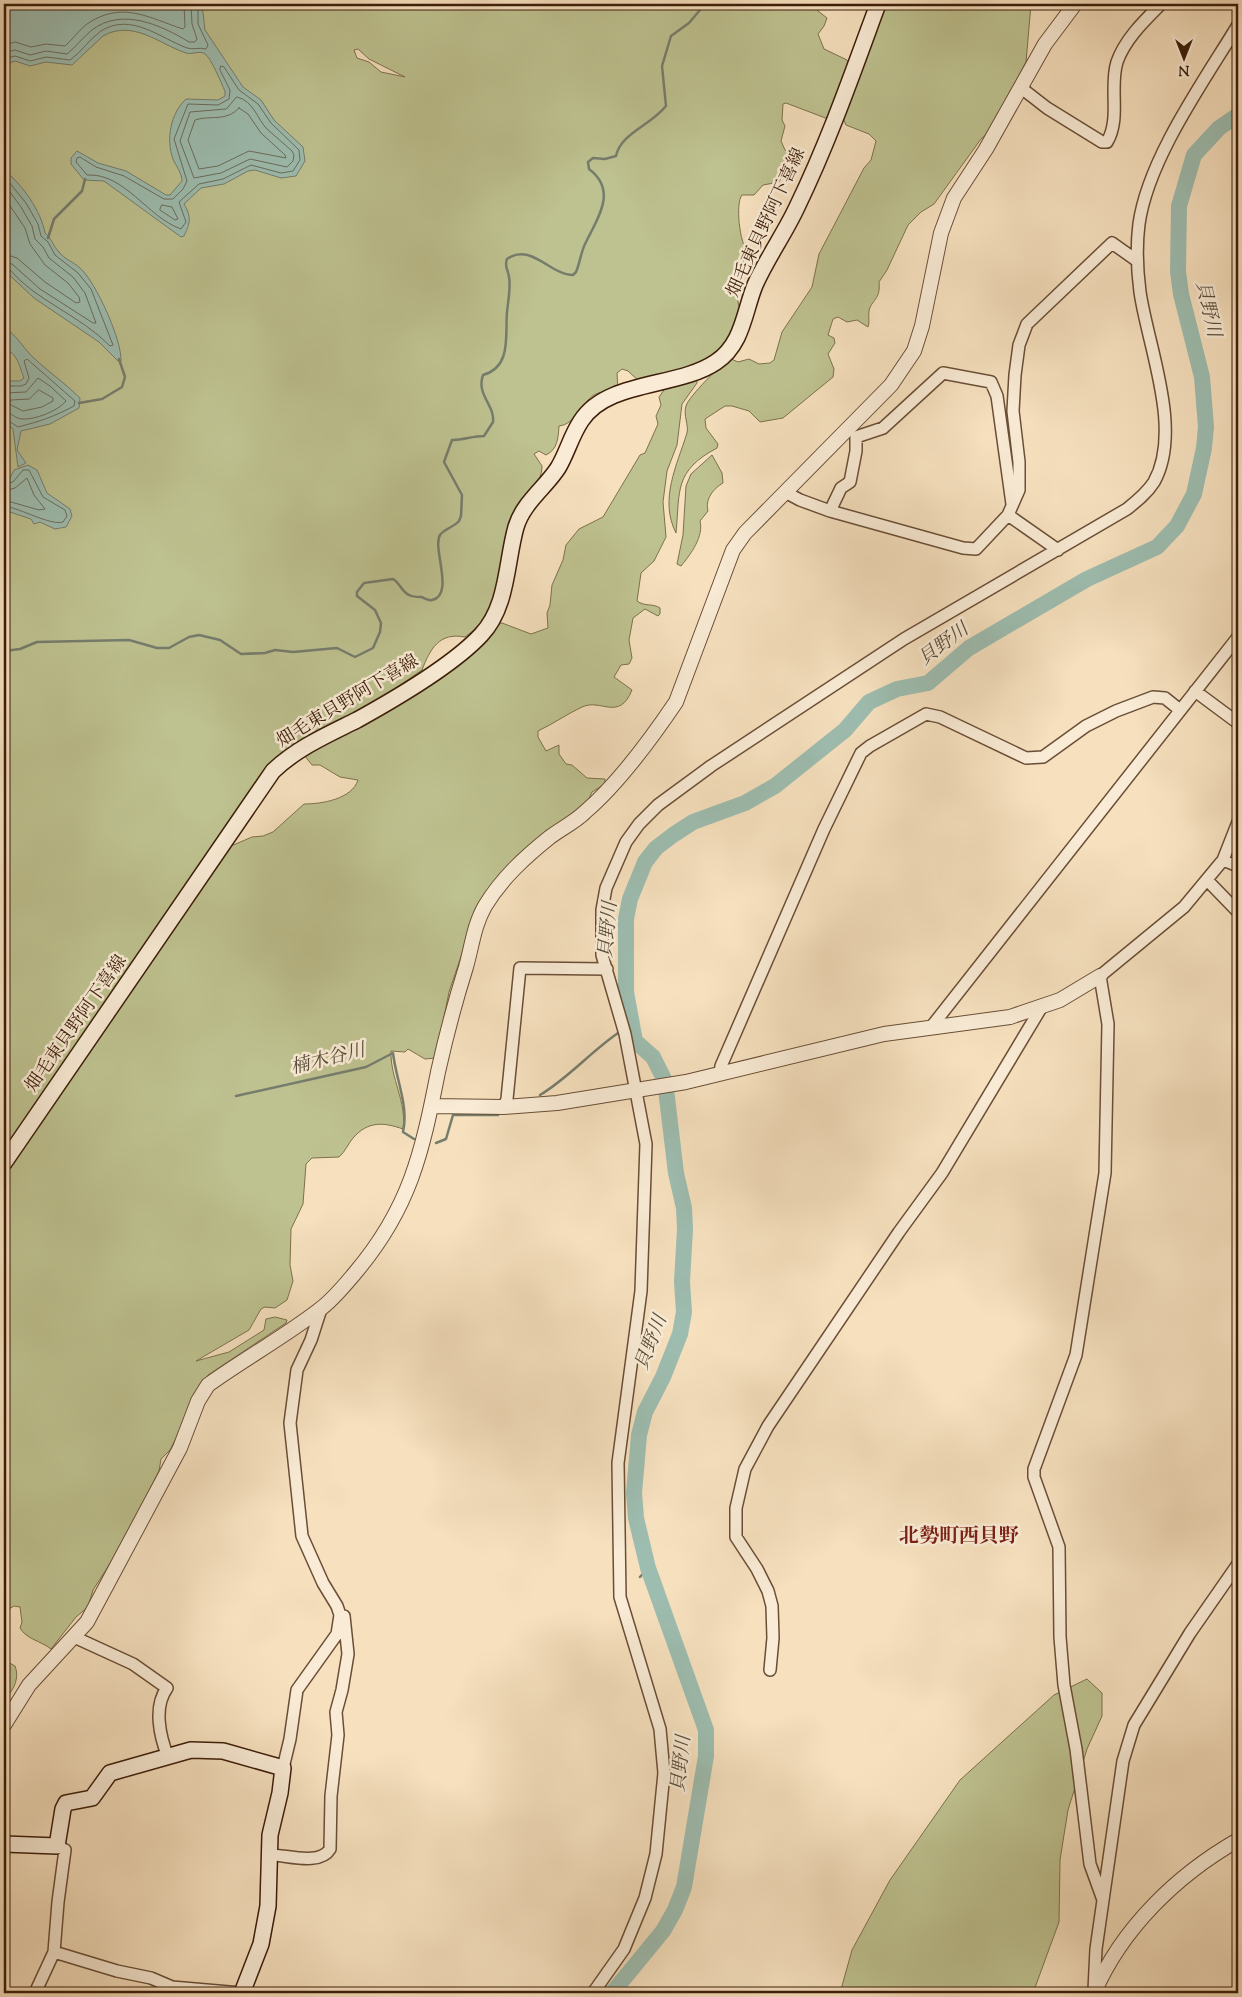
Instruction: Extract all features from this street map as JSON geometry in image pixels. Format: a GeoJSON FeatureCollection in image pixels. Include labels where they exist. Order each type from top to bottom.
{"type":"FeatureCollection","features":[{"type":"Feature","properties":{"kind":"main road","name":"畑毛東貝野阿下喜線"},"geometry":{"type":"LineString","coordinates":[[4,1163],[273,771],[291,755],[384,705],[457,656],[483,633],[498,605],[509,569],[516,527],[525,508],[557,470],[579,423],[590,409],[604,400],[694,372],[716,362],[739,337],[755,285],[797,208],[839,112],[878,4]]}},
{"type":"Feature","properties":{"kind":"main road"},"geometry":{"type":"LineString","coordinates":[[4,1844],[57,1846],[63,1810],[66,1803],[92,1798],[105,1779],[116,1771],[191,1750],[232,1753],[283,1768],[280,1793],[270,1835],[270,1895],[261,1944],[242,1993]]}},
{"type":"Feature","properties":{"kind":"street"},"geometry":{"type":"LineString","coordinates":[[4,1725],[29,1684],[87,1622],[180,1448],[198,1401],[208,1385],[321,1309],[373,1252],[387,1230],[414,1175],[423,1147],[447,1028],[473,933],[484,908],[498,886],[521,861],[584,814],[600,798],[664,719],[676,702],[733,550],[745,533],[891,385],[914,351],[922,326],[946,214],[1045,44],[1075,4]]}},
{"type":"Feature","properties":{"kind":"street"},"geometry":{"type":"LineString","coordinates":[[1020,87],[1047,108],[1102,142],[1107,142],[1112,130],[1118,62],[1140,26],[1161,4]]}},
{"type":"Feature","properties":{"kind":"street"},"geometry":{"type":"LineString","coordinates":[[593,1993],[624,1949],[634,1931],[645,1898],[656,1854],[664,1773],[660,1729],[622,1604],[619,1575],[618,1454],[636,1338],[642,1276],[646,1144],[624,1029],[602,955],[602,910],[606,888],[626,842],[639,824],[658,805],[711,766],[827,687],[904,639],[1127,509],[1144,495],[1154,482],[1164,449],[1164,422],[1136,260],[1139,223],[1160,159],[1238,25]]}},
{"type":"Feature","properties":{"kind":"street"},"geometry":{"type":"LineString","coordinates":[[785,492],[800,500],[830,511],[964,548],[976,549],[1010,512],[1019,490],[1020,462],[1013,411],[1014,375],[1020,345],[1027,324],[1112,243],[1136,260]]}},
{"type":"Feature","properties":{"kind":"street"},"geometry":{"type":"LineString","coordinates":[[830,511],[841,488],[850,482],[856,451],[856,437],[883,428],[943,373],[991,382],[997,396],[1010,512],[1058,550]]}},
{"type":"Feature","properties":{"kind":"street"},"geometry":{"type":"LineString","coordinates":[[932,1026],[1238,637]]}},
{"type":"Feature","properties":{"kind":"street"},"geometry":{"type":"LineString","coordinates":[[1195,691],[1238,723]]}},
{"type":"Feature","properties":{"kind":"street"},"geometry":{"type":"LineString","coordinates":[[720,1074],[721,1066],[824,829],[860,753],[926,714],[940,717],[1026,758],[1042,758],[1086,726],[1116,711],[1153,697],[1165,698],[1180,710]]}},
{"type":"Feature","properties":{"kind":"street"},"geometry":{"type":"LineString","coordinates":[[432,1106],[504,1107],[557,1103],[637,1091],[686,1082],[884,1034],[932,1026],[1010,1018],[1041,1008],[1100,976],[1184,907],[1223,860],[1238,822]]}},
{"type":"Feature","properties":{"kind":"street"},"geometry":{"type":"LineString","coordinates":[[1223,860],[1238,866]]}},
{"type":"Feature","properties":{"kind":"street"},"geometry":{"type":"LineString","coordinates":[[1207,880],[1238,912]]}},
{"type":"Feature","properties":{"kind":"street"},"geometry":{"type":"LineString","coordinates":[[504,1107],[520,968],[607,969]]}},
{"type":"Feature","properties":{"kind":"street"},"geometry":{"type":"LineString","coordinates":[[1100,976],[1108,1024],[1105,1173],[1076,1355],[1034,1469],[1034,1477],[1059,1547],[1060,1637],[1064,1685],[1076,1749],[1090,1864],[1104,1900]]}},
{"type":"Feature","properties":{"kind":"street"},"geometry":{"type":"LineString","coordinates":[[770,1670],[773,1638],[772,1606],[768,1591],[736,1537],[736,1508],[744,1469],[768,1426],[899,1232],[942,1173],[1041,1008]]}},
{"type":"Feature","properties":{"kind":"street"},"geometry":{"type":"LineString","coordinates":[[271,1855],[313,1858],[327,1854],[330,1849],[331,1796],[338,1735],[336,1712],[348,1654],[344,1617],[320,1578],[302,1536],[290,1423],[297,1370],[311,1340],[321,1309]]}},
{"type":"Feature","properties":{"kind":"street"},"geometry":{"type":"LineString","coordinates":[[1094,1993],[1096,1949],[1123,1761],[1134,1725],[1190,1634],[1238,1564]]}},
{"type":"Feature","properties":{"kind":"street"},"geometry":{"type":"LineString","coordinates":[[283,1768],[290,1739],[297,1690],[337,1634],[340,1615],[337,1606]]}},
{"type":"Feature","properties":{"kind":"street"},"geometry":{"type":"LineString","coordinates":[[74,1637],[133,1664],[167,1688],[160,1700],[160,1713],[164,1746],[168,1757]]}},
{"type":"Feature","properties":{"kind":"street"},"geometry":{"type":"LineString","coordinates":[[1094,1993],[1106,1966],[1149,1909],[1168,1891],[1238,1840]]}},
{"type":"Feature","properties":{"kind":"street"},"geometry":{"type":"LineString","coordinates":[[35,1993],[54,1952],[65,1850],[57,1846]]}},
{"type":"Feature","properties":{"kind":"street"},"geometry":{"type":"LineString","coordinates":[[54,1952],[117,1971],[151,1978],[169,1990],[242,1993]]}},
{"type":"Feature","properties":{"kind":"green space"},"geometry":{"type":"Polygon","coordinates":[[[4,4],[816,4],[818,11],[827,18],[818,34],[824,49],[847,60],[850,65],[828,119],[786,103],[783,104],[782,120],[785,126],[781,141],[785,150],[792,156],[791,160],[787,164],[779,182],[763,185],[754,195],[742,195],[739,206],[739,223],[744,247],[747,251],[739,272],[736,292],[740,311],[734,335],[716,357],[641,383],[628,371],[622,369],[617,373],[618,390],[594,395],[570,422],[559,426],[557,443],[553,450],[546,455],[539,451],[534,454],[542,466],[541,474],[535,487],[512,518],[507,534],[495,598],[479,625],[465,637],[448,637],[442,640],[428,655],[422,670],[259,782],[4,1149],[4,4]],[[358,49],[354,50],[357,58],[369,62],[381,72],[405,77],[369,59],[358,49]]]}},
{"type":"Feature","properties":{"kind":"green space"},"geometry":{"type":"Polygon","coordinates":[[[882,4],[1031,4],[1026,62],[990,131],[981,139],[934,204],[921,212],[908,225],[887,270],[879,282],[879,293],[869,311],[868,327],[857,320],[847,322],[838,317],[833,319],[828,335],[834,338],[835,343],[828,354],[834,369],[833,377],[783,418],[760,422],[749,411],[725,406],[705,419],[706,428],[718,444],[717,448],[703,456],[686,474],[679,493],[676,533],[671,521],[669,495],[687,433],[685,409],[688,401],[729,358],[738,362],[749,359],[759,364],[770,363],[774,360],[782,332],[812,287],[819,254],[864,168],[871,160],[876,141],[869,134],[846,125],[842,116],[882,4]]]}},
{"type":"Feature","properties":{"kind":"green space"},"geometry":{"type":"Polygon","coordinates":[[[697,379],[697,383],[682,404],[677,445],[667,471],[663,502],[666,537],[654,561],[641,573],[637,601],[660,608],[660,614],[658,616],[645,609],[633,618],[629,640],[632,658],[629,664],[621,665],[614,677],[632,690],[627,700],[621,705],[615,707],[589,705],[582,707],[538,731],[538,737],[546,751],[559,745],[559,754],[566,764],[572,765],[587,778],[605,779],[605,784],[592,792],[587,803],[550,831],[468,936],[449,992],[436,1058],[425,1059],[408,1049],[405,1052],[391,1051],[393,1071],[403,1109],[403,1129],[382,1124],[364,1128],[353,1138],[339,1157],[312,1158],[306,1164],[303,1204],[291,1229],[290,1265],[293,1281],[287,1300],[275,1308],[265,1307],[261,1309],[249,1330],[196,1361],[229,1352],[264,1330],[266,1319],[275,1317],[287,1320],[286,1323],[208,1375],[170,1450],[161,1459],[159,1471],[120,1548],[93,1590],[88,1607],[76,1617],[51,1649],[30,1637],[20,1628],[22,1622],[20,1607],[14,1606],[4,1612],[4,1170],[224,849],[252,837],[263,836],[273,832],[304,804],[336,799],[350,792],[355,786],[358,780],[340,777],[320,765],[312,765],[304,755],[343,732],[495,623],[502,623],[531,634],[548,628],[547,613],[550,605],[552,585],[563,560],[566,545],[579,529],[603,517],[640,455],[645,453],[658,424],[656,416],[661,405],[659,397],[666,387],[697,379]]]}},
{"type":"Feature","properties":{"kind":"green space"},"geometry":{"type":"Polygon","coordinates":[[[712,455],[722,473],[723,483],[716,488],[709,498],[708,511],[700,521],[701,527],[698,539],[681,566],[677,564],[683,535],[686,486],[691,474],[712,455]]]}},
{"type":"Feature","properties":{"kind":"green space"},"geometry":{"type":"Polygon","coordinates":[[[4,1660],[15,1666],[17,1676],[13,1689],[4,1700],[4,1660]]]}},
{"type":"Feature","properties":{"kind":"green space"},"geometry":{"type":"Polygon","coordinates":[[[1087,1679],[1102,1693],[1102,1716],[1087,1749],[1068,1810],[1060,1860],[1059,1922],[1033,1993],[840,1993],[852,1950],[890,1880],[960,1780],[1054,1695],[1087,1679]]]}},
{"type":"Feature","properties":{"kind":"water"},"geometry":{"type":"Polygon","coordinates":[[[4,4],[202,4],[205,30],[243,87],[261,100],[274,120],[303,147],[305,161],[296,176],[281,178],[255,170],[248,171],[224,184],[201,188],[184,204],[189,220],[184,236],[181,237],[104,181],[84,180],[71,164],[71,158],[77,151],[98,163],[126,171],[166,195],[170,195],[182,181],[180,172],[173,159],[170,144],[171,128],[176,112],[186,99],[218,100],[225,96],[225,91],[208,57],[201,52],[186,53],[146,35],[125,30],[114,31],[103,36],[72,65],[46,62],[30,66],[15,61],[4,65],[4,4]]]}},
{"type":"Feature","properties":{"kind":"water"},"geometry":{"type":"Polygon","coordinates":[[[4,170],[30,198],[45,233],[57,250],[81,269],[94,286],[113,326],[121,361],[118,361],[99,342],[34,298],[4,270],[4,170]]]}},
{"type":"Feature","properties":{"kind":"water"},"geometry":{"type":"Polygon","coordinates":[[[4,327],[14,335],[41,365],[80,398],[79,408],[50,424],[21,431],[17,450],[26,463],[18,467],[13,429],[4,422],[4,381],[20,381],[24,378],[15,357],[4,349],[4,327]]]}},
{"type":"Feature","properties":{"kind":"water"},"geometry":{"type":"Polygon","coordinates":[[[28,465],[37,470],[47,493],[70,509],[72,516],[66,527],[55,529],[40,522],[34,524],[31,519],[4,510],[4,479],[10,478],[14,470],[28,465]]]}},
{"type":"Feature","properties":{"kind":"waterway"},"geometry":{"type":"LineString","coordinates":[[4,651],[20,649],[37,642],[129,640],[157,648],[169,648],[189,637],[199,635],[220,640],[241,654],[265,653],[275,650],[293,652],[337,648],[355,657],[373,648],[380,632],[381,623],[375,610],[357,596],[357,592],[364,583],[393,579],[410,596],[428,600],[439,596],[443,581],[438,541],[442,533],[459,521],[462,495],[444,462],[452,440],[484,436],[493,422],[493,416],[482,388],[482,382],[483,375],[499,365],[505,349],[510,286],[506,266],[507,259],[524,254],[565,274],[573,275],[576,272],[584,246],[603,204],[604,194],[602,186],[589,169],[588,162],[593,158],[605,159],[616,156],[624,141],[666,106],[662,66],[671,36],[689,23],[705,4]]}},
{"type":"Feature","properties":{"kind":"waterway","name":"貝野川"},"geometry":{"type":"LineString","coordinates":[[612,1993],[663,1931],[675,1910],[684,1887],[706,1756],[706,1730],[648,1568],[636,1518],[634,1493],[639,1435],[645,1412],[663,1377],[680,1334],[684,1312],[682,1282],[685,1229],[684,1208],[676,1173],[665,1081],[653,1057],[635,1041],[626,992],[626,919],[630,899],[645,862],[656,848],[673,835],[693,822],[745,803],[775,786],[845,730],[869,702],[897,689],[928,683],[969,648],[1087,579],[1157,547],[1177,526],[1194,494],[1204,448],[1206,427],[1202,377],[1181,294],[1178,272],[1179,206],[1194,155],[1219,128],[1238,115]]}},
{"type":"Feature","properties":{"kind":"waterway"},"geometry":{"type":"LineString","coordinates":[[48,238],[54,219],[82,191],[85,179]]}},
{"type":"Feature","properties":{"kind":"waterway"},"geometry":{"type":"LineString","coordinates":[[79,403],[102,399],[122,387],[125,377],[119,359]]}},
{"type":"Feature","properties":{"kind":"waterway","name":"楠木谷川"},"geometry":{"type":"LineString","coordinates":[[626,1028],[632,1024]]}},
{"type":"Feature","properties":{"kind":"waterway","name":"楠木谷川"},"geometry":{"type":"LineString","coordinates":[[540,1095],[621,1031]]}},
{"type":"Feature","properties":{"kind":"waterway","name":"楠木谷川"},"geometry":{"type":"LineString","coordinates":[[236,1096],[366,1067],[393,1053],[403,1103],[403,1132],[414,1139]]}},
{"type":"Feature","properties":{"kind":"waterway","name":"楠木谷川"},"geometry":{"type":"LineString","coordinates":[[436,1143],[446,1139],[453,1115],[498,1115]]}},
{"type":"Feature","properties":{"kind":"waterway"},"geometry":{"type":"LineString","coordinates":[[640,1577],[648,1568]]}},
{"type":"Feature","properties":{"kind":"district","name":"北勢町西貝野"},"geometry":{"type":"Point","coordinates":[959,1537]}}]}
